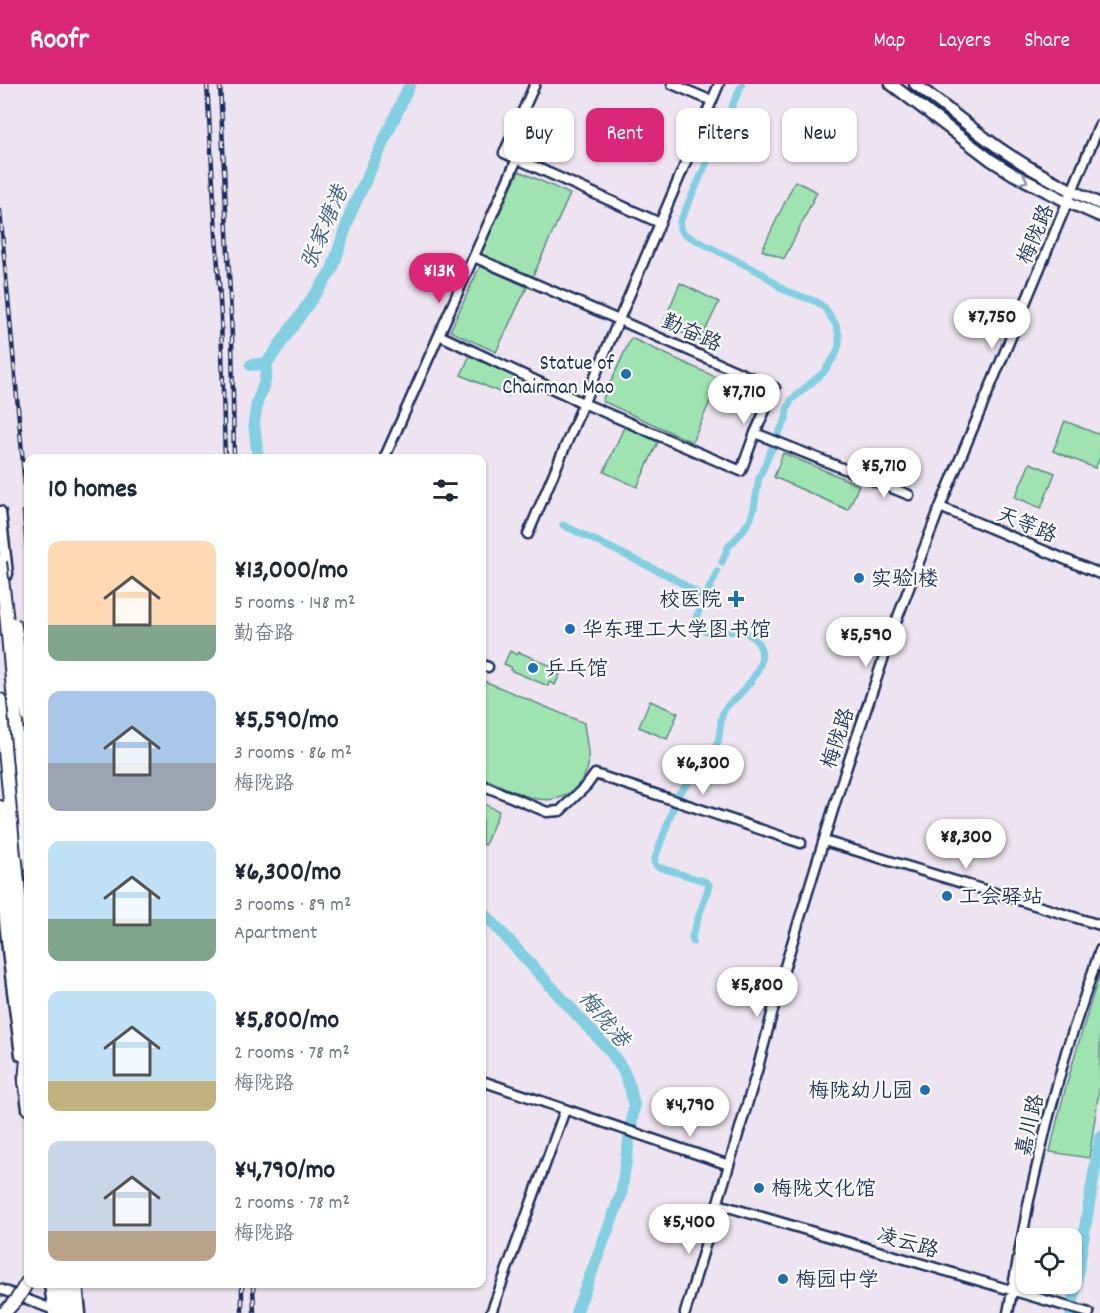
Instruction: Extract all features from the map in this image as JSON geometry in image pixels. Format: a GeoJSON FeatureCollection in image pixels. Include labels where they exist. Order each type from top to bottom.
{"type":"FeatureCollection","features":[{"type":"Feature","properties":{"kind":"highway"},"geometry":{"type":"LineString","coordinates":[[0,562],[24,811]]}},
{"type":"Feature","properties":{"kind":"highway"},"geometry":{"type":"LineString","coordinates":[[6,613],[15,627],[24,689]]}},
{"type":"Feature","properties":{"kind":"highway"},"geometry":{"type":"LineString","coordinates":[[0,700],[24,943]]}},
{"type":"Feature","properties":{"kind":"highway"},"geometry":{"type":"LineString","coordinates":[[0,807],[2,842],[21,956],[19,973],[24,1021]]}},
{"type":"Feature","properties":{"kind":"highway"},"geometry":{"type":"LineString","coordinates":[[4,1313],[24,1288]]}},
{"type":"Feature","properties":{"kind":"highway"},"geometry":{"type":"LineString","coordinates":[[59,1312],[60,1288]]}},
{"type":"Feature","properties":{"kind":"highway"},"geometry":{"type":"LineString","coordinates":[[69,1288],[72,1313]]}},
{"type":"Feature","properties":{"kind":"main road"},"geometry":{"type":"LineString","coordinates":[[915,84],[1024,164],[1100,204]]}},
{"type":"Feature","properties":{"kind":"main road"},"geometry":{"type":"LineString","coordinates":[[898,86],[999,165],[1068,202],[1100,216]]}},
{"type":"Feature","properties":{"kind":"main road"},"geometry":{"type":"LineString","coordinates":[[0,512],[24,760]]}},
{"type":"Feature","properties":{"kind":"main road"},"geometry":{"type":"LineString","coordinates":[[0,583],[12,639]]}},
{"type":"Feature","properties":{"kind":"main road"},"geometry":{"type":"LineString","coordinates":[[0,739],[24,975]]}},
{"type":"Feature","properties":{"kind":"main road"},"geometry":{"type":"LineString","coordinates":[[0,872],[24,1075]]}},
{"type":"Feature","properties":{"kind":"main road"},"geometry":{"type":"LineString","coordinates":[[51,1288],[59,1312]]}},
{"type":"Feature","properties":{"kind":"main road"},"geometry":{"type":"LineString","coordinates":[[77,1288],[80,1313]]}},
{"type":"Feature","properties":{"kind":"street"},"geometry":{"type":"LineString","coordinates":[[524,108],[535,84]]}},
{"type":"Feature","properties":{"kind":"street"},"geometry":{"type":"LineString","coordinates":[[672,84],[712,101]]}},
{"type":"Feature","properties":{"kind":"street"},"geometry":{"type":"LineString","coordinates":[[528,534],[719,84]]}},
{"type":"Feature","properties":{"kind":"street","name":"梅陇路"},"geometry":{"type":"LineString","coordinates":[[685,1313],[757,1071],[782,976],[844,774],[894,627],[940,507],[1100,124]]}},
{"type":"Feature","properties":{"kind":"street"},"geometry":{"type":"LineString","coordinates":[[386,454],[516,162]]}},
{"type":"Feature","properties":{"kind":"street"},"geometry":{"type":"LineString","coordinates":[[524,162],[660,223]]}},
{"type":"Feature","properties":{"kind":"street","name":"勤奋路"},"geometry":{"type":"LineString","coordinates":[[439,335],[583,403],[741,471],[775,388],[474,257]]}},
{"type":"Feature","properties":{"kind":"street"},"geometry":{"type":"LineString","coordinates":[[755,433],[909,495]]}},
{"type":"Feature","properties":{"kind":"street","name":"天等路"},"geometry":{"type":"LineString","coordinates":[[940,507],[1100,574]]}},
{"type":"Feature","properties":{"kind":"street"},"geometry":{"type":"LineString","coordinates":[[486,786],[547,812],[560,811],[595,774],[801,843]]}},
{"type":"Feature","properties":{"kind":"street"},"geometry":{"type":"LineString","coordinates":[[824,841],[1100,925]]}},
{"type":"Feature","properties":{"kind":"street","name":"嘉川路"},"geometry":{"type":"LineString","coordinates":[[1008,1313],[1029,1200],[1056,1087],[1100,950]]}},
{"type":"Feature","properties":{"kind":"street"},"geometry":{"type":"LineString","coordinates":[[486,1082],[729,1165]]}},
{"type":"Feature","properties":{"kind":"street"},"geometry":{"type":"LineString","coordinates":[[490,1313],[565,1110]]}},
{"type":"Feature","properties":{"kind":"street","name":"凌云路"},"geometry":{"type":"LineString","coordinates":[[718,1204],[1085,1312]]}},
{"type":"Feature","properties":{"kind":"street"},"geometry":{"type":"LineString","coordinates":[[0,1289],[59,1312]]}},
{"type":"Feature","properties":{"kind":"green space"},"geometry":{"type":"Polygon","coordinates":[[[519,171],[570,194],[532,278],[480,254],[519,171]]]}},
{"type":"Feature","properties":{"kind":"green space"},"geometry":{"type":"Polygon","coordinates":[[[795,181],[817,192],[784,259],[762,250],[795,181]]]}},
{"type":"Feature","properties":{"kind":"green space"},"geometry":{"type":"Polygon","coordinates":[[[480,266],[527,287],[496,352],[450,331],[480,266]]]}},
{"type":"Feature","properties":{"kind":"green space"},"geometry":{"type":"Polygon","coordinates":[[[680,283],[719,302],[700,341],[663,324],[680,283]]]}},
{"type":"Feature","properties":{"kind":"green space"},"geometry":{"type":"Polygon","coordinates":[[[631,338],[720,379],[692,442],[602,401],[631,338]]]}},
{"type":"Feature","properties":{"kind":"green space"},"geometry":{"type":"Polygon","coordinates":[[[470,355],[517,376],[508,396],[461,375],[470,355]]]}},
{"type":"Feature","properties":{"kind":"green space"},"geometry":{"type":"Polygon","coordinates":[[[1065,421],[1100,435],[1100,457],[1095,468],[1053,451],[1065,421]]]}},
{"type":"Feature","properties":{"kind":"green space"},"geometry":{"type":"Polygon","coordinates":[[[625,425],[658,442],[637,487],[604,472],[625,425]]]}},
{"type":"Feature","properties":{"kind":"green space"},"geometry":{"type":"Polygon","coordinates":[[[783,453],[859,485],[848,510],[774,477],[783,453]]]}},
{"type":"Feature","properties":{"kind":"green space"},"geometry":{"type":"Polygon","coordinates":[[[1030,463],[1055,473],[1041,508],[1015,497],[1030,463]]]}},
{"type":"Feature","properties":{"kind":"green space","name":"乒乓馆"},"geometry":{"type":"Polygon","coordinates":[[[510,651],[517,655],[519,652],[558,669],[556,672],[560,674],[555,685],[549,682],[548,686],[510,670],[511,667],[504,664],[510,651]]]}},
{"type":"Feature","properties":{"kind":"green space"},"geometry":{"type":"Polygon","coordinates":[[[486,682],[584,723],[588,761],[587,769],[579,784],[567,795],[555,799],[543,800],[518,793],[486,779],[486,682]]]}},
{"type":"Feature","properties":{"kind":"green space"},"geometry":{"type":"Polygon","coordinates":[[[650,701],[678,713],[667,739],[639,727],[650,701]]]}},
{"type":"Feature","properties":{"kind":"green space"},"geometry":{"type":"Polygon","coordinates":[[[486,805],[499,811],[486,843],[486,805]]]}},
{"type":"Feature","properties":{"kind":"green space"},"geometry":{"type":"Polygon","coordinates":[[[1100,972],[1100,1084],[1089,1158],[1050,1152],[1067,1084],[1100,972]]]}},
{"type":"Feature","properties":{"kind":"waterway","name":"张家塘港"},"geometry":{"type":"LineString","coordinates":[[251,365],[267,363],[332,270],[351,212],[410,84]]}},
{"type":"Feature","properties":{"kind":"waterway"},"geometry":{"type":"LineString","coordinates":[[742,84],[680,222],[680,229],[684,234],[763,274],[784,290],[817,302],[825,308],[836,325],[839,335],[836,354],[824,372],[791,400],[786,419],[777,436]]}},
{"type":"Feature","properties":{"kind":"waterway","name":"梅陇港"},"geometry":{"type":"LineString","coordinates":[[257,454],[254,423],[257,403],[265,381],[267,363]]}},
{"type":"Feature","properties":{"kind":"waterway"},"geometry":{"type":"LineString","coordinates":[[722,562],[728,547],[751,518],[759,478],[773,446]]}},
{"type":"Feature","properties":{"kind":"waterway"},"geometry":{"type":"LineString","coordinates":[[563,525],[673,578],[705,598]]}},
{"type":"Feature","properties":{"kind":"waterway"},"geometry":{"type":"LineString","coordinates":[[677,796],[713,751],[718,740],[723,713],[753,678],[762,657],[758,643],[748,634],[738,631],[713,633],[695,625],[694,622],[717,572]]}},
{"type":"Feature","properties":{"kind":"waterway"},"geometry":{"type":"LineString","coordinates":[[674,806],[654,861],[658,867],[709,884],[692,936],[693,942]]}},
{"type":"Feature","properties":{"kind":"waterway","name":"梅陇港"},"geometry":{"type":"LineString","coordinates":[[486,915],[610,1051],[623,1070],[630,1087],[634,1106],[621,1195],[576,1313]]}},
{"type":"Feature","properties":{"kind":"waterway"},"geometry":{"type":"LineString","coordinates":[[1071,1313],[1100,1137]]}},
{"type":"Feature","properties":{"kind":"railway"},"geometry":{"type":"LineString","coordinates":[[207,84],[221,317],[225,454]]}},
{"type":"Feature","properties":{"kind":"railway"},"geometry":{"type":"LineString","coordinates":[[220,84],[232,337],[234,454]]}},
{"type":"Feature","properties":{"kind":"railway"},"geometry":{"type":"LineString","coordinates":[[0,211],[24,474]]}},
{"type":"Feature","properties":{"kind":"railway"},"geometry":{"type":"LineString","coordinates":[[242,1288],[242,1313]]}},
{"type":"Feature","properties":{"kind":"railway"},"geometry":{"type":"LineString","coordinates":[[253,1288],[254,1313]]}},
{"type":"Feature","properties":{"kind":"place","name":"Statue of Chairman Mao"},"geometry":{"type":"Point","coordinates":[626,374]}},
{"type":"Feature","properties":{"kind":"place","name":"实验1楼"},"geometry":{"type":"Point","coordinates":[859,578]}},
{"type":"Feature","properties":{"kind":"place","name":"校医院"},"geometry":{"type":"Point","coordinates":[736,599]}},
{"type":"Feature","properties":{"kind":"place","name":"华东理工大学图书馆"},"geometry":{"type":"Point","coordinates":[570,629]}},
{"type":"Feature","properties":{"kind":"place","name":"乒乓馆"},"geometry":{"type":"Point","coordinates":[533,668]}},
{"type":"Feature","properties":{"kind":"place","name":"工会驿站"},"geometry":{"type":"Point","coordinates":[947,896]}},
{"type":"Feature","properties":{"kind":"place","name":"梅陇幼儿园"},"geometry":{"type":"Point","coordinates":[925,1090]}},
{"type":"Feature","properties":{"kind":"place","name":"梅陇文化馆"},"geometry":{"type":"Point","coordinates":[759,1188]}},
{"type":"Feature","properties":{"kind":"place","name":"梅园中学"},"geometry":{"type":"Point","coordinates":[783,1279]}}]}
